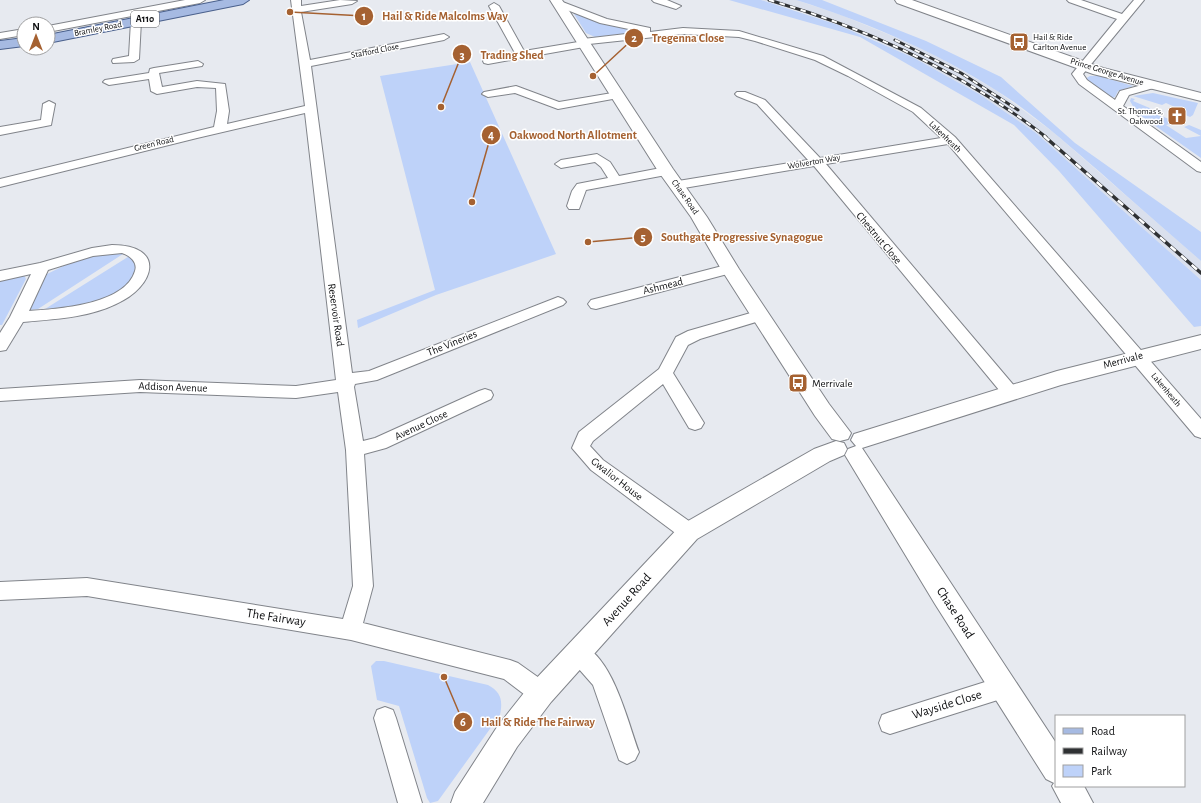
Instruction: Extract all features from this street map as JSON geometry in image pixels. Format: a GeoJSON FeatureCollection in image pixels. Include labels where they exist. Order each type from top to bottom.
{"type":"FeatureCollection","features":[{"type":"Feature","properties":{"kind":"main road","name":"Bramley Road"},"geometry":{"type":"LineString","coordinates":[[56,37],[243,0]]}},
{"type":"Feature","properties":{"kind":"main road"},"geometry":{"type":"LineString","coordinates":[[0,45],[16,43]]}},
{"type":"Feature","properties":{"kind":"street","name":"Bramley Road"},"geometry":{"type":"LineString","coordinates":[[56,27],[200,0]]}},
{"type":"Feature","properties":{"kind":"street"},"geometry":{"type":"LineString","coordinates":[[657,0],[676,6]]}},
{"type":"Feature","properties":{"kind":"street","name":"Prince George Avenue"},"geometry":{"type":"LineString","coordinates":[[901,0],[1083,66],[1153,86],[1201,97]]}},
{"type":"Feature","properties":{"kind":"street"},"geometry":{"type":"LineString","coordinates":[[1072,0],[1124,18]]}},
{"type":"Feature","properties":{"kind":"street"},"geometry":{"type":"LineString","coordinates":[[1138,0],[1078,74],[1080,78],[1117,107],[1201,168]]}},
{"type":"Feature","properties":{"kind":"street"},"geometry":{"type":"LineString","coordinates":[[558,2],[604,21],[648,30],[658,34]]}},
{"type":"Feature","properties":{"kind":"street","name":"Chase Road"},"geometry":{"type":"LineString","coordinates":[[558,2],[666,171],[678,185],[730,269],[822,410],[848,444],[1055,767]]}},
{"type":"Feature","properties":{"kind":"street"},"geometry":{"type":"LineString","coordinates":[[296,5],[347,5]]}},
{"type":"Feature","properties":{"kind":"street","name":"Reservoir Road"},"geometry":{"type":"LineString","coordinates":[[296,5],[300,24],[309,109],[337,330],[355,450],[363,586],[351,630]]}},
{"type":"Feature","properties":{"kind":"street"},"geometry":{"type":"LineString","coordinates":[[494,6],[521,55]]}},
{"type":"Feature","properties":{"kind":"street"},"geometry":{"type":"LineString","coordinates":[[117,61],[134,59],[136,21]]}},
{"type":"Feature","properties":{"kind":"street","name":"Lakenheath"},"geometry":{"type":"LineString","coordinates":[[488,61],[584,43],[696,31],[739,34],[804,53],[852,74],[917,110],[951,140],[1201,431]]}},
{"type":"Feature","properties":{"kind":"street"},"geometry":{"type":"LineString","coordinates":[[0,36],[16,33]]}},
{"type":"Feature","properties":{"kind":"street","name":"Stafford Close"},"geometry":{"type":"LineString","coordinates":[[304,64],[444,37]]}},
{"type":"Feature","properties":{"kind":"street"},"geometry":{"type":"LineString","coordinates":[[198,64],[154,71],[157,90],[198,84],[221,86],[223,111],[220,128]]}},
{"type":"Feature","properties":{"kind":"street"},"geometry":{"type":"LineString","coordinates":[[109,82],[154,75]]}},
{"type":"Feature","properties":{"kind":"street"},"geometry":{"type":"LineString","coordinates":[[1117,107],[1124,93],[1153,86]]}},
{"type":"Feature","properties":{"kind":"street"},"geometry":{"type":"LineString","coordinates":[[488,94],[516,89],[558,106],[618,95]]}},
{"type":"Feature","properties":{"kind":"street","name":"Chestnut Close"},"geometry":{"type":"LineString","coordinates":[[741,94],[761,102],[816,162],[1010,392]]}},
{"type":"Feature","properties":{"kind":"street"},"geometry":{"type":"LineString","coordinates":[[0,131],[47,122],[49,104]]}},
{"type":"Feature","properties":{"kind":"street","name":"Green Road"},"geometry":{"type":"LineString","coordinates":[[0,182],[220,128],[309,109]]}},
{"type":"Feature","properties":{"kind":"street","name":"Wolverton Way"},"geometry":{"type":"LineString","coordinates":[[678,185],[951,140]]}},
{"type":"Feature","properties":{"kind":"street"},"geometry":{"type":"LineString","coordinates":[[561,164],[596,152],[616,181]]}},
{"type":"Feature","properties":{"kind":"street"},"geometry":{"type":"LineString","coordinates":[[574,206],[580,189],[666,171]]}},
{"type":"Feature","properties":{"kind":"street"},"geometry":{"type":"LineString","coordinates":[[0,276],[42,268],[88,252],[107,249],[124,249],[130,251],[140,257],[143,263],[143,271],[133,286],[125,293],[99,306],[77,311],[18,317]]}},
{"type":"Feature","properties":{"kind":"street"},"geometry":{"type":"LineString","coordinates":[[0,346],[18,317],[42,268]]}},
{"type":"Feature","properties":{"kind":"street","name":"Ashmead"},"geometry":{"type":"LineString","coordinates":[[596,304],[730,269]]}},
{"type":"Feature","properties":{"kind":"street","name":"The Vineries"},"geometry":{"type":"LineString","coordinates":[[346,383],[371,376],[558,302]]}},
{"type":"Feature","properties":{"kind":"street"},"geometry":{"type":"LineString","coordinates":[[695,423],[665,373],[682,341],[694,335],[761,315]]}},
{"type":"Feature","properties":{"kind":"street","name":"Merrivale"},"geometry":{"type":"LineString","coordinates":[[848,444],[885,434],[1010,392],[1138,356],[1201,342]]}},
{"type":"Feature","properties":{"kind":"street","name":"Gwalior House"},"geometry":{"type":"LineString","coordinates":[[665,373],[585,437],[581,448],[597,466],[688,532]]}},
{"type":"Feature","properties":{"kind":"street","name":"Addison Avenue"},"geometry":{"type":"LineString","coordinates":[[0,395],[140,386],[296,392],[346,383]]}},
{"type":"Feature","properties":{"kind":"street","name":"Avenue Close"},"geometry":{"type":"LineString","coordinates":[[355,450],[380,443],[485,395]]}},
{"type":"Feature","properties":{"kind":"street","name":"Avenue Road"},"geometry":{"type":"LineString","coordinates":[[466,803],[507,737],[541,693],[688,532],[822,455],[848,444]]}},
{"type":"Feature","properties":{"kind":"street","name":"The Fairway"},"geometry":{"type":"LineString","coordinates":[[0,591],[87,587],[351,630],[510,670],[541,693]]}},
{"type":"Feature","properties":{"kind":"street"},"geometry":{"type":"LineString","coordinates":[[579,653],[602,679],[627,752]]}},
{"type":"Feature","properties":{"kind":"street","name":"Wayside Close"},"geometry":{"type":"LineString","coordinates":[[890,722],[1004,688]]}},
{"type":"Feature","properties":{"kind":"street"},"geometry":{"type":"LineString","coordinates":[[385,718],[410,803]]}},
{"type":"Feature","properties":{"kind":"street"},"geometry":{"type":"LineString","coordinates":[[1068,787],[1078,803]]}},
{"type":"Feature","properties":{"kind":"shaded area"},"geometry":{"type":"Polygon","coordinates":[[[761,0],[796,0],[841,15],[926,50],[994,89],[1053,132],[1201,261],[1201,280],[1036,133],[979,94],[914,58],[863,35],[805,13],[761,0]]]}},
{"type":"Feature","properties":{"kind":"green space"},"geometry":{"type":"Polygon","coordinates":[[[729,0],[761,0],[838,25],[914,58],[979,94],[1036,133],[1201,280],[1201,326],[1194,327],[1059,171],[1014,125],[860,37],[729,0]]]}},
{"type":"Feature","properties":{"kind":"green space"},"geometry":{"type":"Polygon","coordinates":[[[796,0],[822,0],[926,41],[1001,77],[1075,143],[1201,232],[1201,261],[1059,137],[1014,102],[963,70],[909,43],[825,9],[796,0]]]}},
{"type":"Feature","properties":{"kind":"green space"},"geometry":{"type":"Polygon","coordinates":[[[577,13],[603,23],[639,32],[595,37],[586,33],[574,14],[577,13]]]}},
{"type":"Feature","properties":{"kind":"green space"},"geometry":{"type":"Polygon","coordinates":[[[470,62],[556,254],[436,295],[358,328],[357,320],[435,290],[380,76],[470,62]]]}},
{"type":"Feature","properties":{"kind":"green space"},"geometry":{"type":"Polygon","coordinates":[[[1090,76],[1099,76],[1133,86],[1118,91],[1115,97],[1112,98],[1085,79],[1090,76]]]}},
{"type":"Feature","properties":{"kind":"green space"},"geometry":{"type":"Polygon","coordinates":[[[1153,93],[1198,103],[1193,115],[1190,117],[1174,110],[1177,108],[1166,103],[1162,105],[1133,96],[1153,93]]]}},
{"type":"Feature","properties":{"kind":"green space"},"geometry":{"type":"Polygon","coordinates":[[[1131,98],[1135,99],[1133,101],[1152,109],[1149,112],[1178,122],[1166,125],[1186,138],[1201,136],[1201,158],[1137,113],[1130,101],[1131,98]]]}},
{"type":"Feature","properties":{"kind":"green space"},"geometry":{"type":"Polygon","coordinates":[[[1189,125],[1201,130],[1201,136],[1184,127],[1189,125]]]}},
{"type":"Feature","properties":{"kind":"green space"},"geometry":{"type":"Polygon","coordinates":[[[126,252],[38,309],[29,310],[45,275],[82,257],[126,252]]]}},
{"type":"Feature","properties":{"kind":"green space"},"geometry":{"type":"Polygon","coordinates":[[[131,255],[138,264],[129,285],[111,297],[91,304],[45,309],[131,255]]]}},
{"type":"Feature","properties":{"kind":"green space"},"geometry":{"type":"Polygon","coordinates":[[[24,275],[26,279],[2,325],[0,325],[0,277],[24,275]]]}},
{"type":"Feature","properties":{"kind":"green space"},"geometry":{"type":"Polygon","coordinates":[[[376,661],[384,661],[488,685],[496,691],[500,697],[500,715],[438,801],[430,803],[427,798],[399,706],[377,700],[371,666],[376,661]]]}},
{"type":"Feature","properties":{"kind":"railway"},"geometry":{"type":"LineString","coordinates":[[769,0],[843,25],[914,55],[949,73],[982,93],[1015,114],[1046,137]]}},
{"type":"Feature","properties":{"kind":"railway"},"geometry":{"type":"LineString","coordinates":[[895,40],[961,73],[1018,110]]}},
{"type":"Feature","properties":{"kind":"railway"},"geometry":{"type":"LineString","coordinates":[[1044,136],[1201,273]]}},
{"type":"Feature","properties":{"kind":"place","name":"Hail & Ride Malcolms Way"},"geometry":{"type":"Point","coordinates":[290,12]}},
{"type":"Feature","properties":{"kind":"place","name":"Hail & Ride Carlton Avenue"},"geometry":{"type":"Point","coordinates":[1019,42]}},
{"type":"Feature","properties":{"kind":"place","name":"Tregenna Close"},"geometry":{"type":"Point","coordinates":[593,76]}},
{"type":"Feature","properties":{"kind":"place","name":"Trading Shed"},"geometry":{"type":"Point","coordinates":[441,107]}},
{"type":"Feature","properties":{"kind":"place","name":"St. Thomas's, Oakwood"},"geometry":{"type":"Point","coordinates":[1177,116]}},
{"type":"Feature","properties":{"kind":"place","name":"Oakwood North Allotment"},"geometry":{"type":"Point","coordinates":[472,202]}},
{"type":"Feature","properties":{"kind":"place","name":"Southgate Progressive Synagogue"},"geometry":{"type":"Point","coordinates":[588,242]}},
{"type":"Feature","properties":{"kind":"place","name":"Merrivale"},"geometry":{"type":"Point","coordinates":[798,383]}},
{"type":"Feature","properties":{"kind":"place","name":"Hail & Ride The Fairway"},"geometry":{"type":"Point","coordinates":[444,677]}}]}
